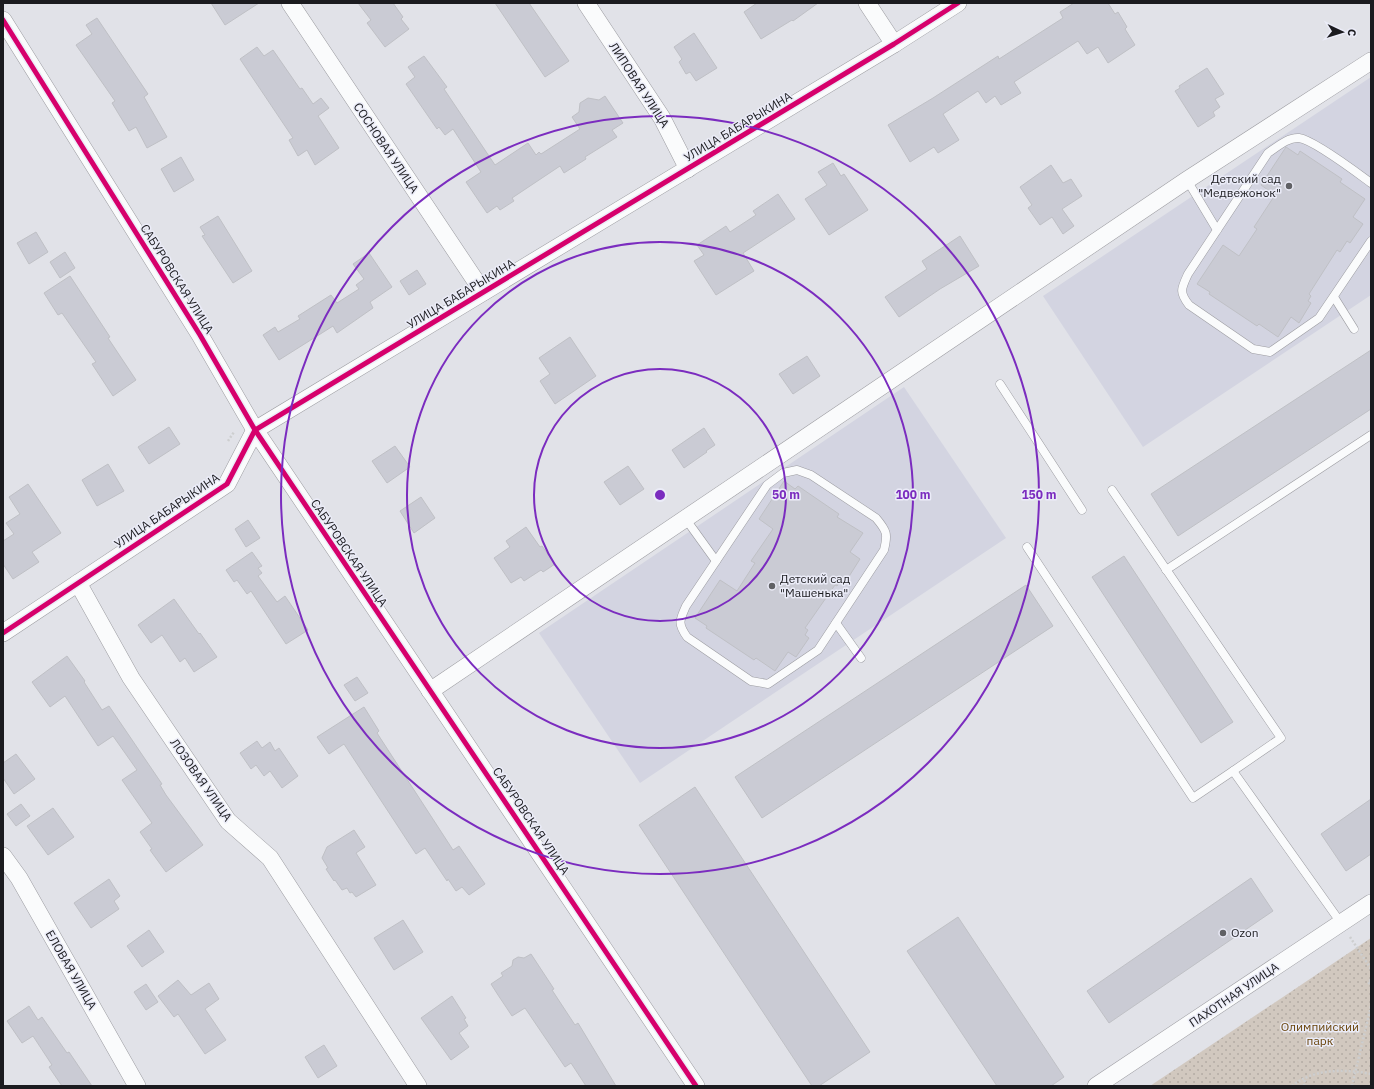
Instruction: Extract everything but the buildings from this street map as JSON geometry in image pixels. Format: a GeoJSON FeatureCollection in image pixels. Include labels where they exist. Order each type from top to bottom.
{"type":"FeatureCollection","features":[{"type":"Feature","properties":{"kind":"street","name":"СОСНОВАЯ УЛИЦА"},"geometry":{"type":"LineString","coordinates":[[290,3],[483,292]]}},
{"type":"Feature","properties":{"kind":"street","name":"ЛИПОВАЯ УЛИЦА"},"geometry":{"type":"LineString","coordinates":[[586,3],[662,118],[688,169]]}},
{"type":"Feature","properties":{"kind":"street"},"geometry":{"type":"LineString","coordinates":[[867,3],[894,44]]}},
{"type":"Feature","properties":{"kind":"street","name":"УЛИЦА БАБАРЫКИНА"},"geometry":{"type":"LineString","coordinates":[[3,633],[227,484],[255,430],[894,44],[958,3]]}},
{"type":"Feature","properties":{"kind":"street","name":"САБУРОВСКАЯ УЛИЦА"},"geometry":{"type":"LineString","coordinates":[[3,20],[200,335],[255,430],[696,1086]]}},
{"type":"Feature","properties":{"kind":"street"},"geometry":{"type":"LineString","coordinates":[[430,691],[1188,180],[1371,61]]}},
{"type":"Feature","properties":{"kind":"street","name":"ЛОЗОВАЯ УЛИЦА"},"geometry":{"type":"LineString","coordinates":[[78,583],[131,678],[228,821],[270,858],[418,1086]]}},
{"type":"Feature","properties":{"kind":"street","name":"ЕЛОВАЯ УЛИЦА"},"geometry":{"type":"LineString","coordinates":[[3,856],[19,878],[138,1086]]}},
{"type":"Feature","properties":{"kind":"street","name":"ПАХОТНАЯ УЛИЦА"},"geometry":{"type":"LineString","coordinates":[[1096,1086],[1371,903]]}},
{"type":"Feature","properties":{"kind":"lane"},"geometry":{"type":"LineString","coordinates":[[1371,183],[1313,143],[1298,138],[1285,142],[1268,153],[1188,274],[1182,286],[1182,296],[1189,305],[1253,349],[1270,352],[1319,318],[1371,241]]}},
{"type":"Feature","properties":{"kind":"lane"},"geometry":{"type":"LineString","coordinates":[[1188,180],[1217,230]]}},
{"type":"Feature","properties":{"kind":"lane"},"geometry":{"type":"LineString","coordinates":[[1334,297],[1354,329]]}},
{"type":"Feature","properties":{"kind":"lane"},"geometry":{"type":"LineString","coordinates":[[1000,384],[1082,510]]}},
{"type":"Feature","properties":{"kind":"lane"},"geometry":{"type":"LineString","coordinates":[[1166,570],[1371,436]]}},
{"type":"Feature","properties":{"kind":"lane"},"geometry":{"type":"LineString","coordinates":[[797,470],[811,475],[876,518],[884,527],[888,538],[884,550],[818,650],[768,684],[751,681],[687,637],[680,628],[681,618],[686,606],[716,561],[767,484],[783,473],[797,470]]}},
{"type":"Feature","properties":{"kind":"lane"},"geometry":{"type":"LineString","coordinates":[[1027,547],[1192,798],[1233,771],[1281,738],[1112,490]]}},
{"type":"Feature","properties":{"kind":"lane"},"geometry":{"type":"LineString","coordinates":[[685,518],[716,561]]}},
{"type":"Feature","properties":{"kind":"lane"},"geometry":{"type":"LineString","coordinates":[[836,623],[861,658]]}},
{"type":"Feature","properties":{"kind":"lane"},"geometry":{"type":"LineString","coordinates":[[1233,771],[1341,923]]}},
{"type":"Feature","properties":{"kind":"path"},"geometry":{"type":"LineString","coordinates":[[1341,923],[1371,969]]}},
{"type":"Feature","properties":{"kind":"path"},"geometry":{"type":"LineString","coordinates":[[1371,980],[1368,982],[1371,986]]}},
{"type":"Feature","properties":{"kind":"path"},"geometry":{"type":"LineString","coordinates":[[1352,1086],[1371,1006]]}},
{"type":"Feature","properties":{"kind":"path"},"geometry":{"type":"LineString","coordinates":[[1292,1086],[1305,1078],[1328,1071],[1356,1071],[1371,1074]]}},
{"type":"Feature","properties":{"kind":"path"},"geometry":{"type":"LineString","coordinates":[[1304,1086],[1305,1078]]}},
{"type":"Feature","properties":{"kind":"shaded area","name":"Детский сад \"Медвежонок\""},"geometry":{"type":"Polygon","coordinates":[[[1371,77],[1371,295],[1143,447],[1043,296],[1371,77]]]}},
{"type":"Feature","properties":{"kind":"shaded area","name":"Детский сад \"Машенька\""},"geometry":{"type":"Polygon","coordinates":[[[904,387],[1006,538],[640,783],[539,633],[904,387]]]}},
{"type":"Feature","properties":{"kind":"green space","name":"Олимпийский парк"},"geometry":{"type":"Polygon","coordinates":[[[1371,938],[1371,1086],[1150,1086],[1371,938]]]}},
{"type":"Feature","properties":{"kind":"cycle path"},"geometry":{"type":"LineString","coordinates":[[3,633],[227,484],[255,430],[894,44],[958,3]]}},
{"type":"Feature","properties":{"kind":"cycle path"},"geometry":{"type":"LineString","coordinates":[[3,20],[200,335],[255,430],[696,1086]]}},
{"type":"Feature","properties":{"kind":"place","name":"Детский сад \"Медвежонок\""},"geometry":{"type":"Point","coordinates":[1289,186]}},
{"type":"Feature","properties":{"kind":"place","name":"Детский сад \"Машенька\""},"geometry":{"type":"Point","coordinates":[772,586]}},
{"type":"Feature","properties":{"kind":"place","name":"Ozon"},"geometry":{"type":"Point","coordinates":[1223,933]}}]}
